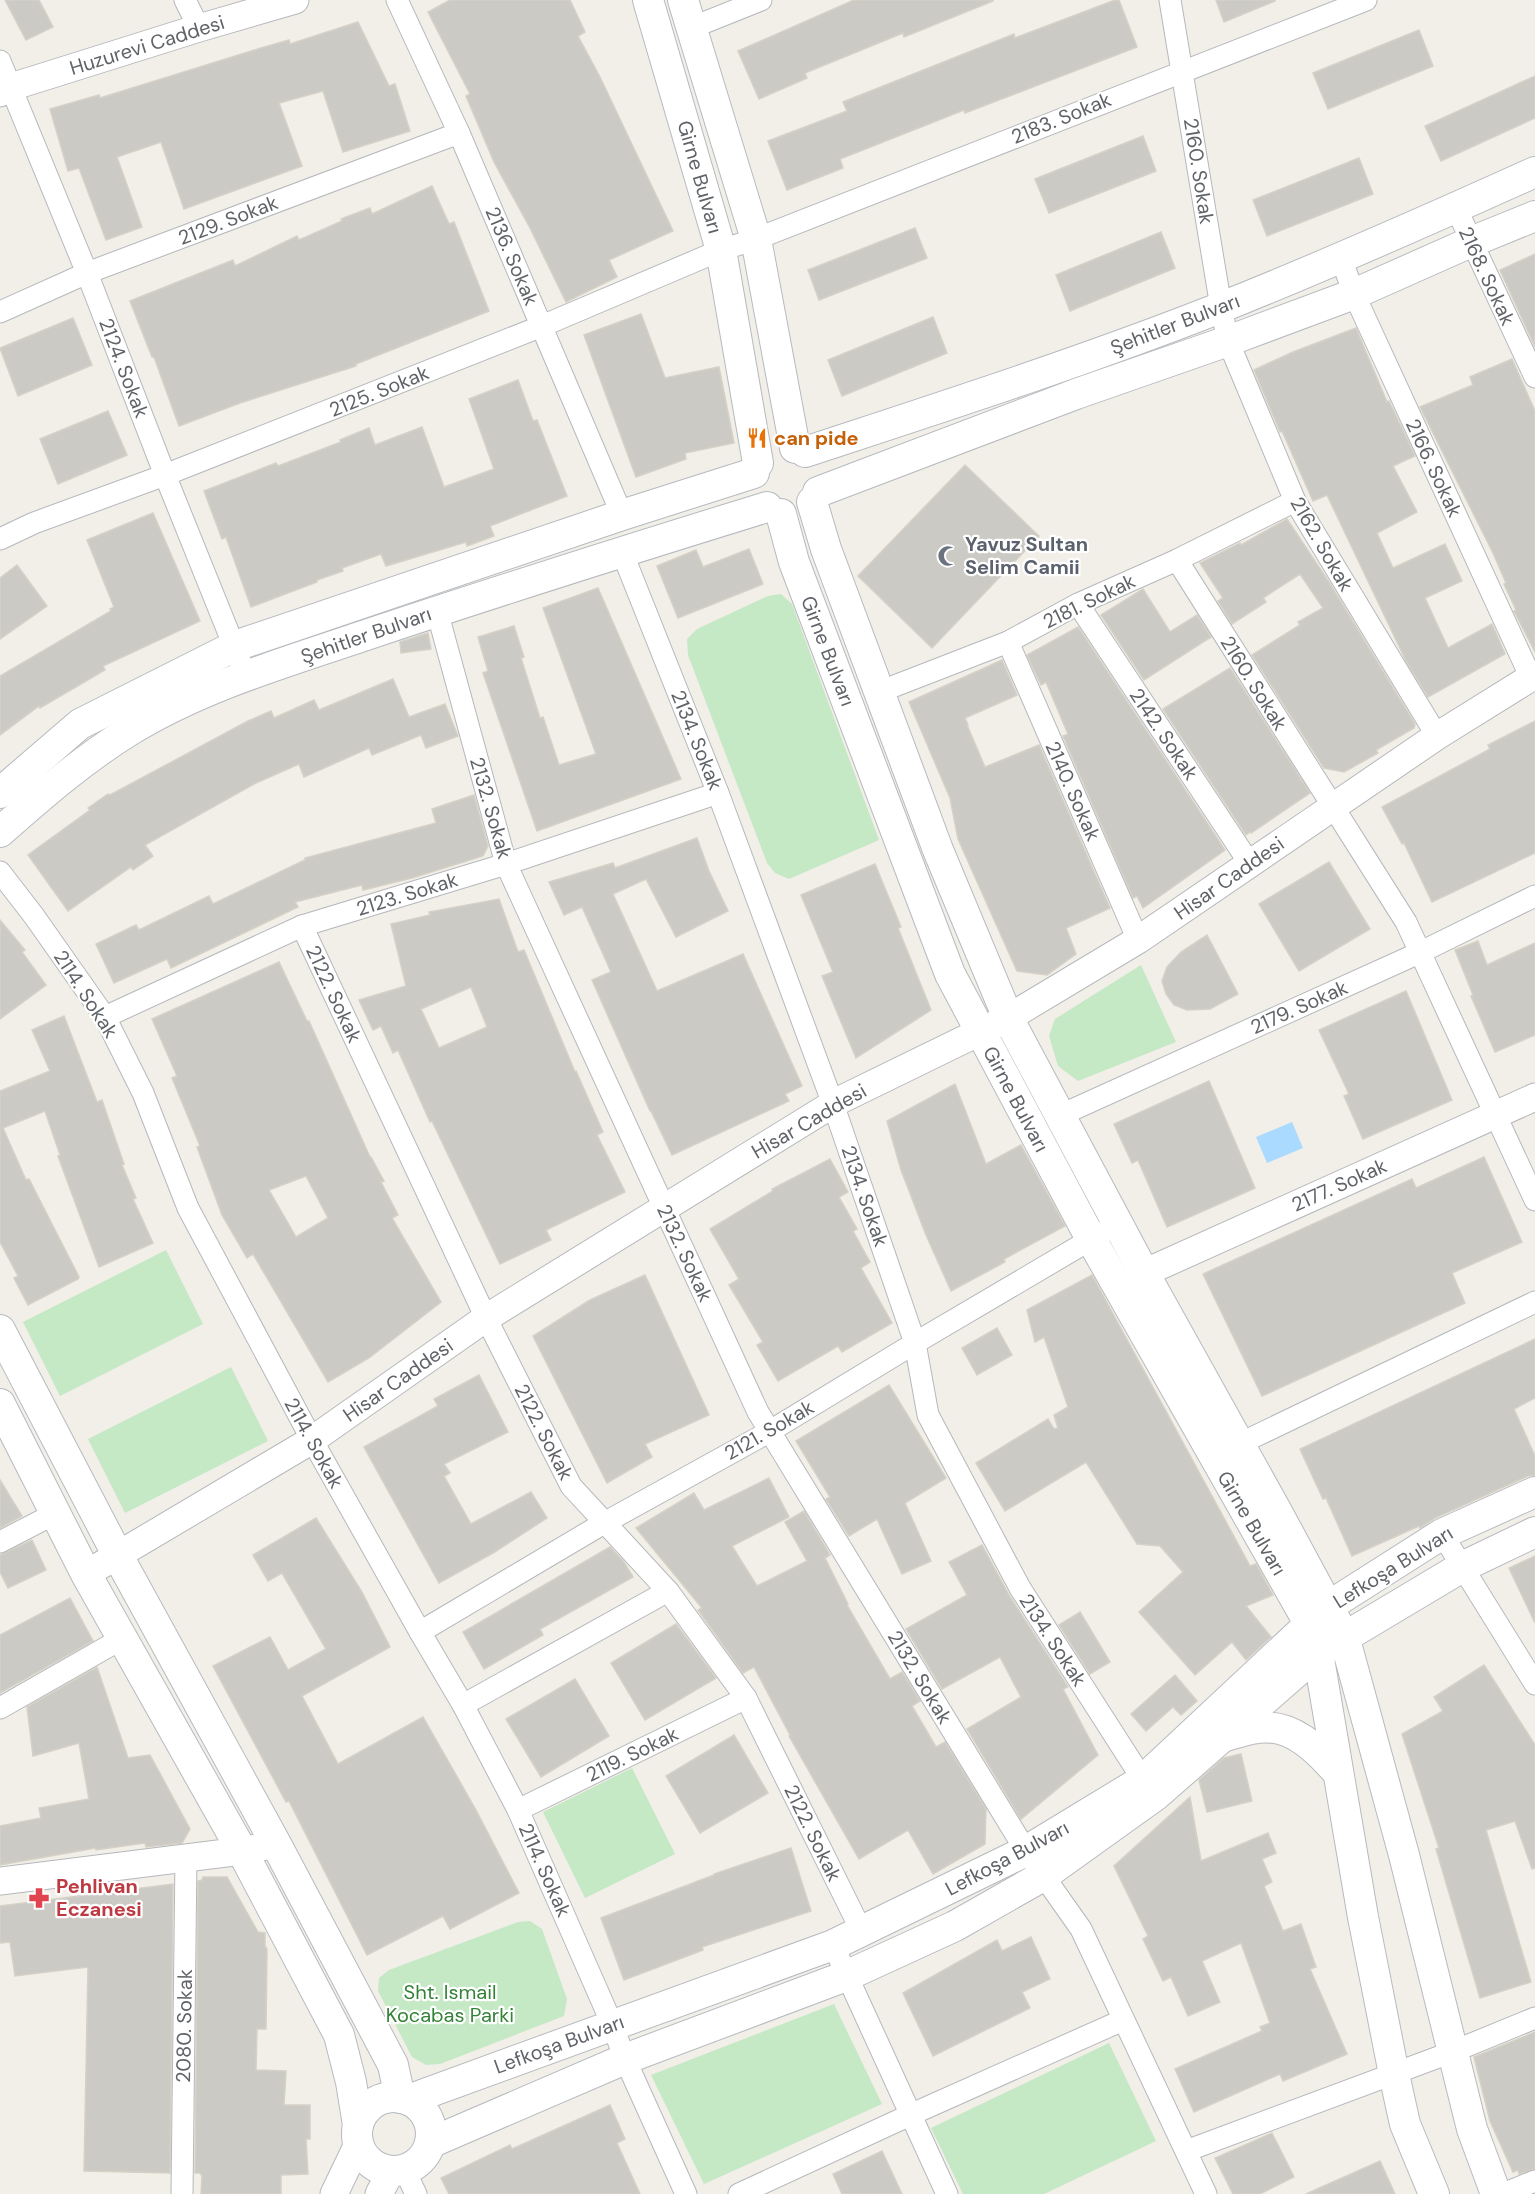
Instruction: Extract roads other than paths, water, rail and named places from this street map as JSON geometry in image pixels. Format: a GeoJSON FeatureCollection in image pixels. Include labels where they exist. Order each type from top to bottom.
{"type":"FeatureCollection","features":[{"type":"Feature","properties":{"kind":"main road","name":"Girne Bulvarı"},"geometry":{"type":"LineString","coordinates":[[648,0],[722,250],[756,468]]}},
{"type":"Feature","properties":{"kind":"main road","name":"Girne Bulvarı"},"geometry":{"type":"LineString","coordinates":[[683,0],[756,239],[800,450]]}},
{"type":"Feature","properties":{"kind":"main road","name":"Şehitler Bulvarı"},"geometry":{"type":"LineString","coordinates":[[0,793],[80,724],[235,646],[756,468],[765,455],[774,449],[784,447],[800,450],[1064,366],[1221,307],[1341,258],[1535,172]]}},
{"type":"Feature","properties":{"kind":"main road","name":"Şehitler Bulvarı"},"geometry":{"type":"LineString","coordinates":[[0,832],[59,780],[129,731],[178,705],[246,676],[437,611],[622,552],[774,511],[792,514],[803,510],[815,497],[1076,394],[1354,294],[1535,216]]}},
{"type":"Feature","properties":{"kind":"main road"},"geometry":{"type":"LineString","coordinates":[[800,450],[814,460],[819,470],[820,482],[815,497]]}},
{"type":"Feature","properties":{"kind":"main road"},"geometry":{"type":"LineString","coordinates":[[756,468],[753,484],[756,494],[774,511]]}},
{"type":"Feature","properties":{"kind":"main road","name":"Girne Bulvarı"},"geometry":{"type":"LineString","coordinates":[[815,497],[826,549],[938,849],[1008,1018],[1144,1274],[1239,1444],[1319,1615],[1318,1653],[1363,1917],[1394,2074],[1405,2124],[1434,2194]]}},
{"type":"Feature","properties":{"kind":"main road","name":"Girne Bulvarı"},"geometry":{"type":"LineString","coordinates":[[774,511],[951,974],[1091,1239],[1319,1615],[1344,1636],[1404,1855],[1472,2129],[1496,2194]]}},
{"type":"Feature","properties":{"kind":"main road"},"geometry":{"type":"LineString","coordinates":[[0,1330],[118,1556],[276,1844],[393,2065],[404,2099]]}},
{"type":"Feature","properties":{"kind":"main road"},"geometry":{"type":"LineString","coordinates":[[0,1404],[86,1574],[242,1851],[339,2035],[351,2082],[358,2134],[369,2161],[397,2182],[424,2155],[430,2143],[431,2131],[428,2118],[421,2108],[404,2099],[385,2098],[376,2102],[362,2116],[358,2134]]}},
{"type":"Feature","properties":{"kind":"main road","name":"Lefkoşa Bulvarı"},"geometry":{"type":"LineString","coordinates":[[404,2099],[832,1945],[1026,1851],[1143,1780],[1319,1615],[1442,1533],[1535,1492]]}},
{"type":"Feature","properties":{"kind":"main road","name":"Lefkoşa Bulvarı"},"geometry":{"type":"LineString","coordinates":[[430,2143],[625,2059],[846,1976],[955,1926],[1043,1876],[1156,1795],[1318,1653],[1461,1567],[1535,1533]]}},
{"type":"Feature","properties":{"kind":"main road"},"geometry":{"type":"LineString","coordinates":[[1223,1737],[1261,1727],[1287,1731],[1306,1740],[1338,1773]]}},
{"type":"Feature","properties":{"kind":"street"},"geometry":{"type":"LineString","coordinates":[[185,0],[199,28]]}},
{"type":"Feature","properties":{"kind":"street","name":"Huzurevi Caddesi"},"geometry":{"type":"LineString","coordinates":[[6,90],[199,28],[295,0]]}},
{"type":"Feature","properties":{"kind":"street","name":"2136. Sokak"},"geometry":{"type":"LineString","coordinates":[[397,0],[459,133],[622,515]]}},
{"type":"Feature","properties":{"kind":"street"},"geometry":{"type":"LineString","coordinates":[[691,28],[761,0]]}},
{"type":"Feature","properties":{"kind":"street","name":"2160. Sokak"},"geometry":{"type":"LineString","coordinates":[[1170,0],[1228,341]]}},
{"type":"Feature","properties":{"kind":"street","name":"2183. Sokak"},"geometry":{"type":"LineString","coordinates":[[756,239],[1366,0]]}},
{"type":"Feature","properties":{"kind":"street","name":"2124. Sokak"},"geometry":{"type":"LineString","coordinates":[[0,61],[6,90],[87,273],[246,676]]}},
{"type":"Feature","properties":{"kind":"street","name":"2129. Sokak"},"geometry":{"type":"LineString","coordinates":[[0,312],[87,273],[459,133]]}},
{"type":"Feature","properties":{"kind":"street","name":"2168. Sokak"},"geometry":{"type":"LineString","coordinates":[[1456,208],[1535,377]]}},
{"type":"Feature","properties":{"kind":"street","name":"2125. Sokak"},"geometry":{"type":"LineString","coordinates":[[0,539],[34,523],[165,475],[542,326],[722,250],[756,239]]}},
{"type":"Feature","properties":{"kind":"street","name":"2166. Sokak"},"geometry":{"type":"LineString","coordinates":[[1341,258],[1354,294],[1533,676]]}},
{"type":"Feature","properties":{"kind":"street","name":"2162. Sokak"},"geometry":{"type":"LineString","coordinates":[[1228,341],[1295,501],[1437,736]]}},
{"type":"Feature","properties":{"kind":"street","name":"2181. Sokak"},"geometry":{"type":"LineString","coordinates":[[879,692],[1008,642],[1078,604],[1177,560],[1295,501]]}},
{"type":"Feature","properties":{"kind":"street","name":"2134. Sokak"},"geometry":{"type":"LineString","coordinates":[[622,552],[718,793],[833,1104],[915,1343],[928,1415],[1020,1588],[1143,1780]]}},
{"type":"Feature","properties":{"kind":"street","name":"2160. Sokak"},"geometry":{"type":"LineString","coordinates":[[1177,560],[1406,922],[1535,1200]]}},
{"type":"Feature","properties":{"kind":"street","name":"2142. Sokak"},"geometry":{"type":"LineString","coordinates":[[1078,604],[1250,864]]}},
{"type":"Feature","properties":{"kind":"street","name":"2132. Sokak"},"geometry":{"type":"LineString","coordinates":[[437,611],[506,864],[758,1412],[1026,1851],[1081,1929],[1206,2194]]}},
{"type":"Feature","properties":{"kind":"street","name":"2140. Sokak"},"geometry":{"type":"LineString","coordinates":[[1008,642],[1138,940]]}},
{"type":"Feature","properties":{"kind":"street","name":"Hisar Caddesi"},"geometry":{"type":"LineString","coordinates":[[86,1574],[312,1440],[486,1318],[833,1104],[1008,1018],[1138,940],[1332,806],[1533,676]]}},
{"type":"Feature","properties":{"kind":"street","name":"2123. Sokak"},"geometry":{"type":"LineString","coordinates":[[105,1017],[302,926],[506,864],[718,793]]}},
{"type":"Feature","properties":{"kind":"street","name":"2114. Sokak"},"geometry":{"type":"LineString","coordinates":[[0,872],[105,1017],[143,1093],[188,1208],[312,1440],[463,1705],[518,1810],[686,2194]]}},
{"type":"Feature","properties":{"kind":"street","name":"2179. Sokak"},"geometry":{"type":"LineString","coordinates":[[1061,1115],[1420,952],[1535,896]]}},
{"type":"Feature","properties":{"kind":"street","name":"2122. Sokak"},"geometry":{"type":"LineString","coordinates":[[302,926],[486,1318],[571,1486],[668,1591],[746,1698],[862,1932]]}},
{"type":"Feature","properties":{"kind":"street","name":"2177. Sokak"},"geometry":{"type":"LineString","coordinates":[[1144,1274],[1535,1097]]}},
{"type":"Feature","properties":{"kind":"street","name":"2121. Sokak"},"geometry":{"type":"LineString","coordinates":[[420,1632],[604,1523],[770,1431],[1117,1224]]}},
{"type":"Feature","properties":{"kind":"street"},"geometry":{"type":"LineString","coordinates":[[1239,1444],[1535,1302]]}},
{"type":"Feature","properties":{"kind":"street"},"geometry":{"type":"LineString","coordinates":[[0,1542],[56,1513]]}},
{"type":"Feature","properties":{"kind":"street"},"geometry":{"type":"LineString","coordinates":[[1442,1533],[1535,1684]]}},
{"type":"Feature","properties":{"kind":"street"},"geometry":{"type":"LineString","coordinates":[[463,1705],[668,1591]]}},
{"type":"Feature","properties":{"kind":"street"},"geometry":{"type":"LineString","coordinates":[[0,1708],[123,1638]]}},
{"type":"Feature","properties":{"kind":"street","name":"2119. Sokak"},"geometry":{"type":"LineString","coordinates":[[518,1810],[746,1698]]}},
{"type":"Feature","properties":{"kind":"street"},"geometry":{"type":"LineString","coordinates":[[0,1881],[242,1851],[276,1844]]}},
{"type":"Feature","properties":{"kind":"street","name":"2080. Sokak"},"geometry":{"type":"LineString","coordinates":[[182,2194],[186,1857]]}},
{"type":"Feature","properties":{"kind":"street"},"geometry":{"type":"LineString","coordinates":[[832,1945],[947,2194]]}},
{"type":"Feature","properties":{"kind":"street"},"geometry":{"type":"LineString","coordinates":[[1186,2151],[1452,2052],[1535,2018]]}},
{"type":"Feature","properties":{"kind":"street"},"geometry":{"type":"LineString","coordinates":[[739,2194],[1123,2020]]}},
{"type":"Feature","properties":{"kind":"street"},"geometry":{"type":"LineString","coordinates":[[334,2194],[358,2134]]}},
{"type":"Feature","properties":{"kind":"street"},"geometry":{"type":"LineString","coordinates":[[1503,2194],[1535,2181]]}},
{"type":"Feature","properties":{"kind":"water"},"geometry":{"type":"Polygon","coordinates":[[[1292,1122],[1303,1148],[1267,1163],[1256,1137],[1292,1122]]]}},
{"type":"Feature","properties":{"kind":"place","name":"can pide"},"geometry":{"type":"Point","coordinates":[757,438]}},
{"type":"Feature","properties":{"kind":"place","name":"Yavuz Sultan Selim Camii"},"geometry":{"type":"Point","coordinates":[948,556]}},
{"type":"Feature","properties":{"kind":"place","name":"Pehlivan Eczanesi"},"geometry":{"type":"Point","coordinates":[39,1898]}},
{"type":"Feature","properties":{"kind":"park label","name":"Sht. Ismail Kocabas Parki"},"geometry":{"type":"Point","coordinates":[450,2004]}}]}
